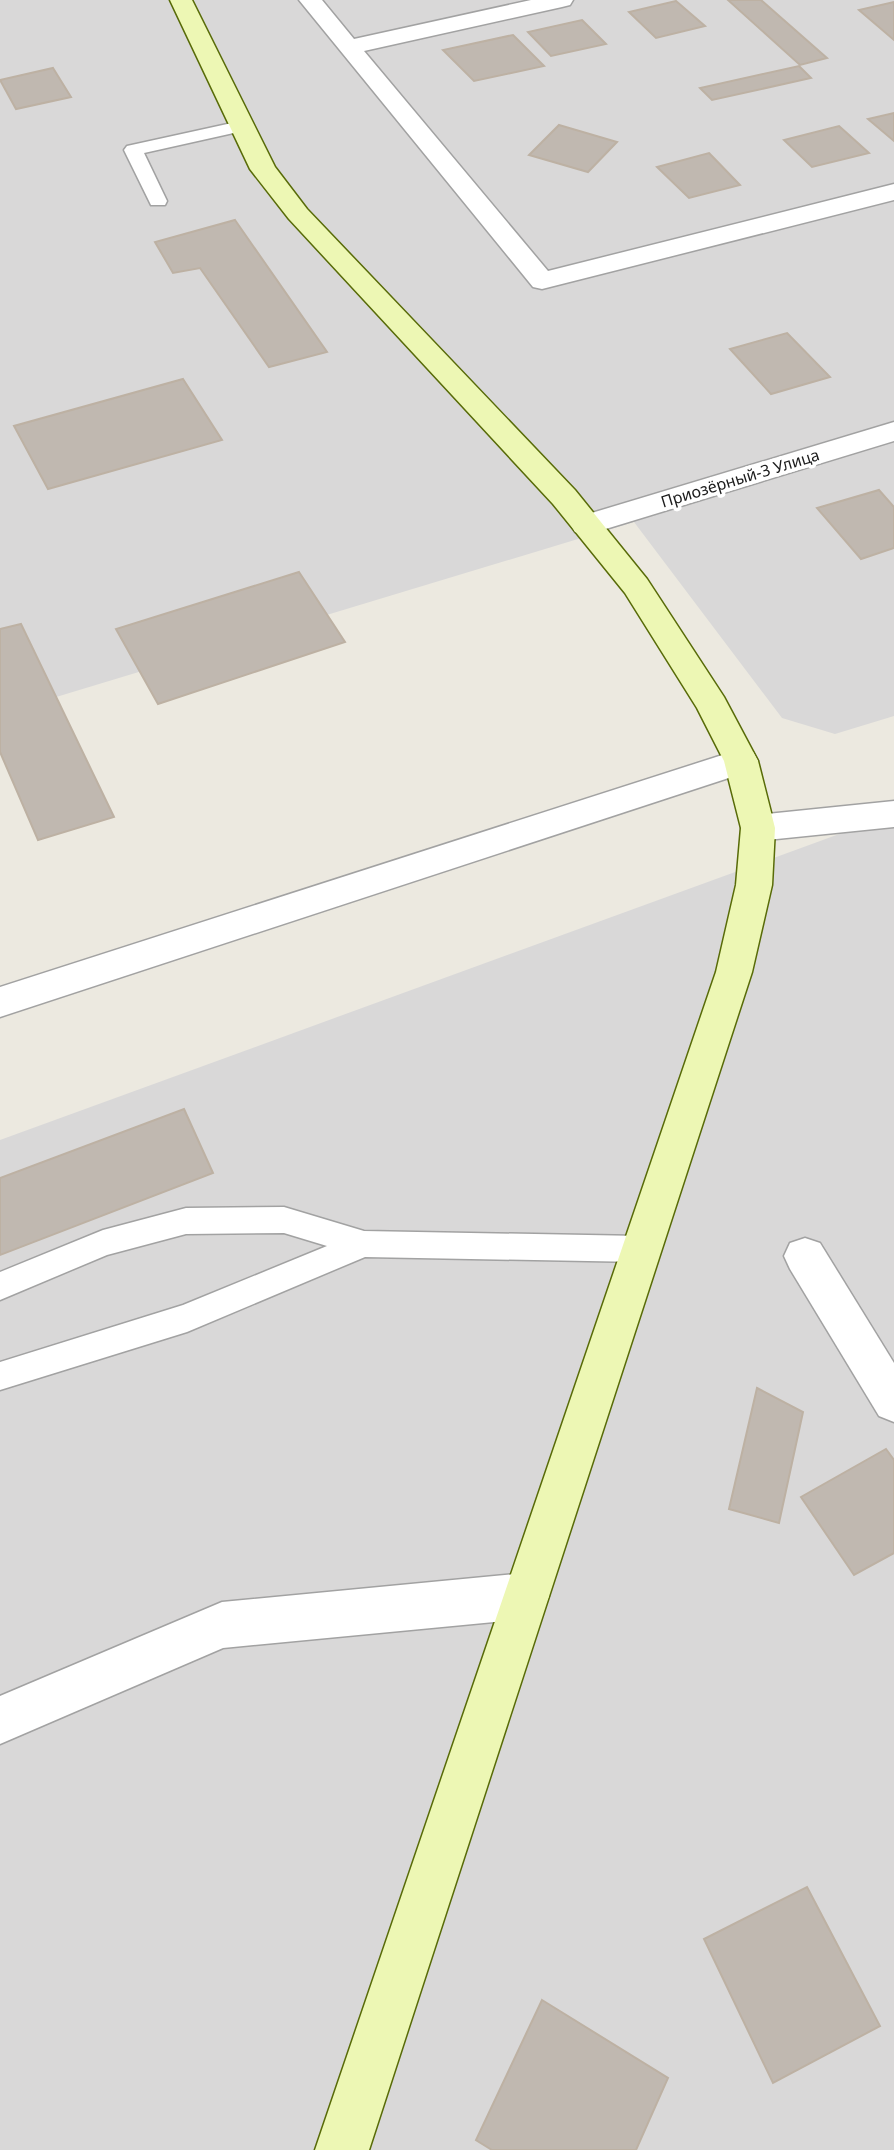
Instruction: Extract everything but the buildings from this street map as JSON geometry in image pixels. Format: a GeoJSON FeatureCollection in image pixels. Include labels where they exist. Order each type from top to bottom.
{"type":"FeatureCollection","features":[{"type":"Feature","properties":{"kind":"street"},"geometry":{"type":"LineString","coordinates":[[181,0],[264,169],[298,214],[564,497],[636,586],[712,705],[741,761],[758,828],[754,885],[734,972],[342,2150]]}},
{"type":"Feature","properties":{"kind":"street"},"geometry":{"type":"LineString","coordinates":[[310,0],[541,281],[894,192]]}},
{"type":"Feature","properties":{"kind":"street"},"geometry":{"type":"LineString","coordinates":[[349,47],[562,0]]}},
{"type":"Feature","properties":{"kind":"street","name":"Приозёрный-3 Улица"},"geometry":{"type":"LineString","coordinates":[[586,524],[894,431]]}},
{"type":"Feature","properties":{"kind":"street"},"geometry":{"type":"LineString","coordinates":[[0,1002],[741,761]]}},
{"type":"Feature","properties":{"kind":"street"},"geometry":{"type":"LineString","coordinates":[[758,828],[894,814]]}},
{"type":"Feature","properties":{"kind":"street"},"geometry":{"type":"LineString","coordinates":[[805,1256],[894,1402]]}},
{"type":"Feature","properties":{"kind":"street"},"geometry":{"type":"LineString","coordinates":[[0,1720],[222,1625],[526,1596]]}},
{"type":"Feature","properties":{"kind":"lane"},"geometry":{"type":"LineString","coordinates":[[158,201],[133,150],[241,126]]}},
{"type":"Feature","properties":{"kind":"lane"},"geometry":{"type":"LineString","coordinates":[[0,1286],[103,1242],[186,1221],[284,1220],[364,1244],[641,1249]]}},
{"type":"Feature","properties":{"kind":"lane"},"geometry":{"type":"LineString","coordinates":[[0,1376],[187,1318],[364,1244]]}},
{"type":"Feature","properties":{"kind":"shaded area"},"geometry":{"type":"Polygon","coordinates":[[[0,0],[894,0],[894,716],[835,734],[782,718],[634,522],[0,714],[0,0]]]}},
{"type":"Feature","properties":{"kind":"shaded area"},"geometry":{"type":"Polygon","coordinates":[[[894,814],[894,2150],[0,2150],[0,1140],[894,814]]]}}]}
